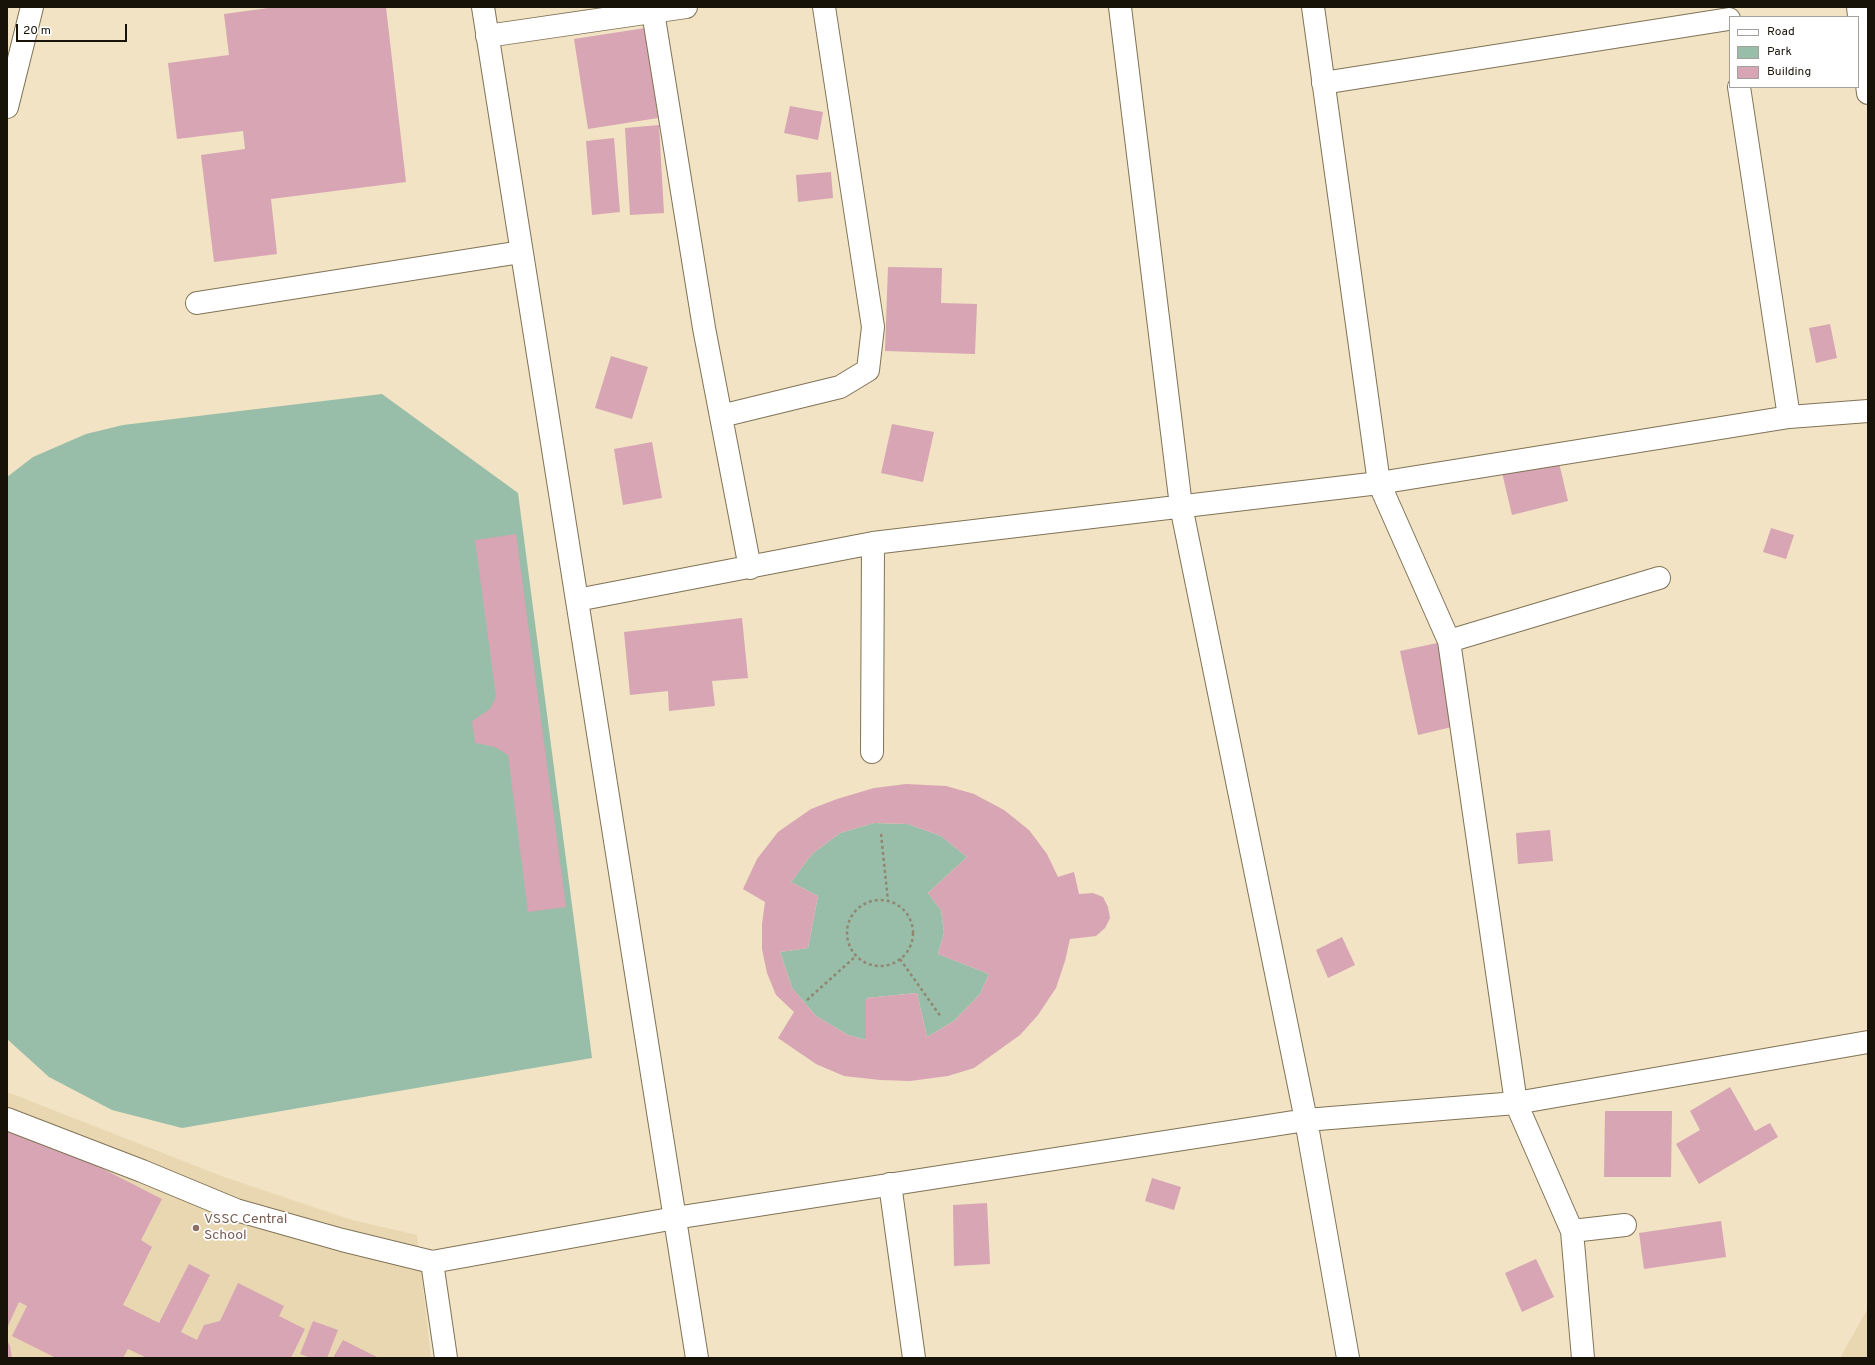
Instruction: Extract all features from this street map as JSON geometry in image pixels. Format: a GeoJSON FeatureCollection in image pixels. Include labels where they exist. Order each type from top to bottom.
{"type":"FeatureCollection","features":[{"type":"Feature","properties":{"kind":"street"},"geometry":{"type":"LineString","coordinates":[[7,107],[32,7]]}},
{"type":"Feature","properties":{"kind":"street"},"geometry":{"type":"LineString","coordinates":[[483,7],[697,1358]]}},
{"type":"Feature","properties":{"kind":"street"},"geometry":{"type":"LineString","coordinates":[[487,36],[627,12],[653,12],[686,7]]}},
{"type":"Feature","properties":{"kind":"street"},"geometry":{"type":"LineString","coordinates":[[721,416],[840,388],[868,370],[873,327],[824,7]]}},
{"type":"Feature","properties":{"kind":"street"},"geometry":{"type":"LineString","coordinates":[[1120,7],[1181,506],[1306,1120],[1348,1358]]}},
{"type":"Feature","properties":{"kind":"street"},"geometry":{"type":"LineString","coordinates":[[1313,7],[1379,483],[1449,641],[1516,1103],[1572,1231],[1583,1358]]}},
{"type":"Feature","properties":{"kind":"street"},"geometry":{"type":"LineString","coordinates":[[1858,7],[1868,92]]}},
{"type":"Feature","properties":{"kind":"street"},"geometry":{"type":"LineString","coordinates":[[653,12],[704,328],[750,568]]}},
{"type":"Feature","properties":{"kind":"street"},"geometry":{"type":"LineString","coordinates":[[1323,83],[1728,18]]}},
{"type":"Feature","properties":{"kind":"street"},"geometry":{"type":"LineString","coordinates":[[1739,88],[1789,417]]}},
{"type":"Feature","properties":{"kind":"street"},"geometry":{"type":"LineString","coordinates":[[197,303],[521,252]]}},
{"type":"Feature","properties":{"kind":"street"},"geometry":{"type":"LineString","coordinates":[[577,600],[750,568],[873,543],[1379,483],[1789,417],[1868,411]]}},
{"type":"Feature","properties":{"kind":"street"},"geometry":{"type":"LineString","coordinates":[[872,752],[873,543]]}},
{"type":"Feature","properties":{"kind":"street"},"geometry":{"type":"LineString","coordinates":[[1449,641],[1659,578]]}},
{"type":"Feature","properties":{"kind":"street"},"geometry":{"type":"LineString","coordinates":[[7,1119],[142,1171],[236,1210],[342,1240],[432,1262],[675,1218],[1306,1120],[1516,1103],[1868,1042]]}},
{"type":"Feature","properties":{"kind":"street"},"geometry":{"type":"LineString","coordinates":[[890,1184],[914,1358]]}},
{"type":"Feature","properties":{"kind":"street"},"geometry":{"type":"LineString","coordinates":[[1572,1231],[1625,1225]]}},
{"type":"Feature","properties":{"kind":"street"},"geometry":{"type":"LineString","coordinates":[[432,1262],[446,1358]]}},
{"type":"Feature","properties":{"kind":"path"},"geometry":{"type":"LineString","coordinates":[[881,834],[888,901]]}},
{"type":"Feature","properties":{"kind":"path"},"geometry":{"type":"LineString","coordinates":[[871,900],[888,901],[894,902],[904,909],[910,919],[913,930],[910,946],[900,959],[892,964],[873,966],[856,956],[850,947],[847,936],[848,924],[853,914],[861,906],[871,900]]}},
{"type":"Feature","properties":{"kind":"path"},"geometry":{"type":"LineString","coordinates":[[807,1000],[856,956]]}},
{"type":"Feature","properties":{"kind":"path"},"geometry":{"type":"LineString","coordinates":[[900,959],[941,1017]]}},
{"type":"Feature","properties":{"kind":"shaded area","name":"VSSC Central School"},"geometry":{"type":"Polygon","coordinates":[[[7,1092],[224,1177],[352,1220],[417,1235],[431,1358],[7,1358],[7,1092]]]}},
{"type":"Feature","properties":{"kind":"shaded area"},"geometry":{"type":"Polygon","coordinates":[[[1868,1308],[1868,1358],[1840,1358],[1868,1308]]]}},
{"type":"Feature","properties":{"kind":"green space"},"geometry":{"type":"Polygon","coordinates":[[[382,394],[518,493],[592,1058],[182,1128],[112,1110],[49,1077],[7,1039],[7,477],[33,457],[86,434],[123,425],[382,394]]]}},
{"type":"Feature","properties":{"kind":"green space"},"geometry":{"type":"Polygon","coordinates":[[[874,823],[908,824],[941,836],[967,857],[928,893],[941,910],[944,933],[938,954],[989,974],[980,994],[954,1021],[927,1037],[917,993],[866,998],[866,1040],[848,1035],[816,1016],[792,988],[780,952],[808,948],[818,896],[791,882],[812,854],[840,833],[874,823]]]}},
{"type":"Feature","properties":{"kind":"building"},"geometry":{"type":"Polygon","coordinates":[[[276,7],[386,7],[406,182],[271,199],[277,254],[214,262],[201,155],[245,149],[243,131],[177,139],[168,63],[229,55],[224,14],[276,7]]]}},
{"type":"Feature","properties":{"kind":"building"},"geometry":{"type":"Polygon","coordinates":[[[645,28],[658,118],[588,129],[574,39],[645,28]]]}},
{"type":"Feature","properties":{"kind":"building"},"geometry":{"type":"Polygon","coordinates":[[[790,106],[823,112],[818,140],[784,133],[790,106]]]}},
{"type":"Feature","properties":{"kind":"building"},"geometry":{"type":"Polygon","coordinates":[[[659,125],[664,213],[630,215],[625,128],[659,125]]]}},
{"type":"Feature","properties":{"kind":"building"},"geometry":{"type":"Polygon","coordinates":[[[614,138],[620,212],[592,215],[586,141],[614,138]]]}},
{"type":"Feature","properties":{"kind":"building"},"geometry":{"type":"Polygon","coordinates":[[[831,172],[833,198],[798,202],[796,175],[831,172]]]}},
{"type":"Feature","properties":{"kind":"building"},"geometry":{"type":"Polygon","coordinates":[[[888,267],[942,268],[941,303],[977,304],[975,354],[885,351],[888,267]]]}},
{"type":"Feature","properties":{"kind":"building"},"geometry":{"type":"Polygon","coordinates":[[[1830,324],[1837,358],[1816,363],[1809,328],[1830,324]]]}},
{"type":"Feature","properties":{"kind":"building"},"geometry":{"type":"Polygon","coordinates":[[[611,356],[648,367],[632,419],[595,408],[611,356]]]}},
{"type":"Feature","properties":{"kind":"building"},"geometry":{"type":"Polygon","coordinates":[[[892,424],[934,432],[923,482],[881,473],[892,424]]]}},
{"type":"Feature","properties":{"kind":"building"},"geometry":{"type":"Polygon","coordinates":[[[652,442],[662,498],[623,505],[614,449],[652,442]]]}},
{"type":"Feature","properties":{"kind":"building"},"geometry":{"type":"Polygon","coordinates":[[[1556,450],[1568,501],[1512,515],[1500,464],[1556,450]]]}},
{"type":"Feature","properties":{"kind":"building"},"geometry":{"type":"Polygon","coordinates":[[[1771,528],[1794,535],[1786,559],[1763,552],[1771,528]]]}},
{"type":"Feature","properties":{"kind":"building"},"geometry":{"type":"Polygon","coordinates":[[[516,534],[566,907],[528,912],[508,755],[495,747],[475,743],[472,721],[490,709],[496,697],[475,540],[516,534]]]}},
{"type":"Feature","properties":{"kind":"building"},"geometry":{"type":"Polygon","coordinates":[[[742,618],[748,678],[712,681],[715,706],[669,711],[668,691],[630,695],[624,632],[742,618]]]}},
{"type":"Feature","properties":{"kind":"building"},"geometry":{"type":"Polygon","coordinates":[[[1437,643],[1456,726],[1418,735],[1400,651],[1437,643]]]}},
{"type":"Feature","properties":{"kind":"building"},"geometry":{"type":"Polygon","coordinates":[[[906,784],[946,786],[974,794],[1004,810],[1029,830],[1047,854],[1058,877],[1074,872],[1079,894],[1093,893],[1103,897],[1108,907],[1110,918],[1105,928],[1096,936],[1070,939],[1065,961],[1056,988],[1038,1015],[1020,1035],[974,1068],[948,1076],[910,1081],[880,1080],[844,1076],[816,1064],[778,1038],[794,1012],[776,995],[767,973],[762,949],[762,924],[765,902],[743,889],[757,859],[778,832],[811,809],[837,799],[874,788],[906,784]],[[874,823],[840,833],[812,854],[791,882],[818,896],[808,948],[780,952],[792,988],[816,1016],[848,1035],[866,1040],[866,998],[917,993],[927,1037],[954,1021],[980,994],[989,974],[938,954],[944,933],[941,910],[928,893],[967,857],[941,836],[908,824],[874,823]]]}},
{"type":"Feature","properties":{"kind":"building"},"geometry":{"type":"Polygon","coordinates":[[[1550,830],[1553,861],[1518,864],[1516,833],[1550,830]]]}},
{"type":"Feature","properties":{"kind":"building"},"geometry":{"type":"Polygon","coordinates":[[[1342,937],[1355,965],[1328,978],[1316,950],[1342,937]]]}},
{"type":"Feature","properties":{"kind":"building"},"geometry":{"type":"Polygon","coordinates":[[[1730,1087],[1755,1131],[1770,1123],[1778,1137],[1699,1184],[1676,1144],[1700,1130],[1690,1111],[1730,1087]]]}},
{"type":"Feature","properties":{"kind":"building"},"geometry":{"type":"Polygon","coordinates":[[[1605,1111],[1672,1111],[1671,1177],[1604,1177],[1605,1111]]]}},
{"type":"Feature","properties":{"kind":"building"},"geometry":{"type":"Polygon","coordinates":[[[7,1120],[162,1199],[141,1240],[152,1247],[123,1305],[159,1323],[189,1264],[210,1275],[181,1332],[197,1340],[204,1325],[220,1321],[238,1283],[284,1306],[279,1316],[305,1329],[291,1358],[147,1358],[128,1349],[123,1358],[56,1358],[12,1336],[27,1306],[19,1302],[7,1328],[7,1120]]]}},
{"type":"Feature","properties":{"kind":"building"},"geometry":{"type":"Polygon","coordinates":[[[1152,1178],[1181,1187],[1174,1210],[1145,1201],[1152,1178]]]}},
{"type":"Feature","properties":{"kind":"building"},"geometry":{"type":"Polygon","coordinates":[[[987,1203],[990,1264],[954,1266],[953,1205],[987,1203]]]}},
{"type":"Feature","properties":{"kind":"building"},"geometry":{"type":"Polygon","coordinates":[[[1721,1221],[1726,1257],[1644,1269],[1639,1233],[1721,1221]]]}},
{"type":"Feature","properties":{"kind":"building"},"geometry":{"type":"Polygon","coordinates":[[[1536,1259],[1554,1297],[1522,1312],[1505,1273],[1536,1259]]]}},
{"type":"Feature","properties":{"kind":"building"},"geometry":{"type":"Polygon","coordinates":[[[313,1321],[338,1330],[327,1358],[311,1358],[300,1354],[313,1321]]]}},
{"type":"Feature","properties":{"kind":"building"},"geometry":{"type":"Polygon","coordinates":[[[7,1340],[10,1346],[12,1358],[7,1358],[7,1340]]]}},
{"type":"Feature","properties":{"kind":"building"},"geometry":{"type":"Polygon","coordinates":[[[343,1340],[379,1358],[333,1358],[343,1340]]]}},
{"type":"Feature","properties":{"kind":"place","name":"VSSC Central School"},"geometry":{"type":"Point","coordinates":[196,1228]}}]}
